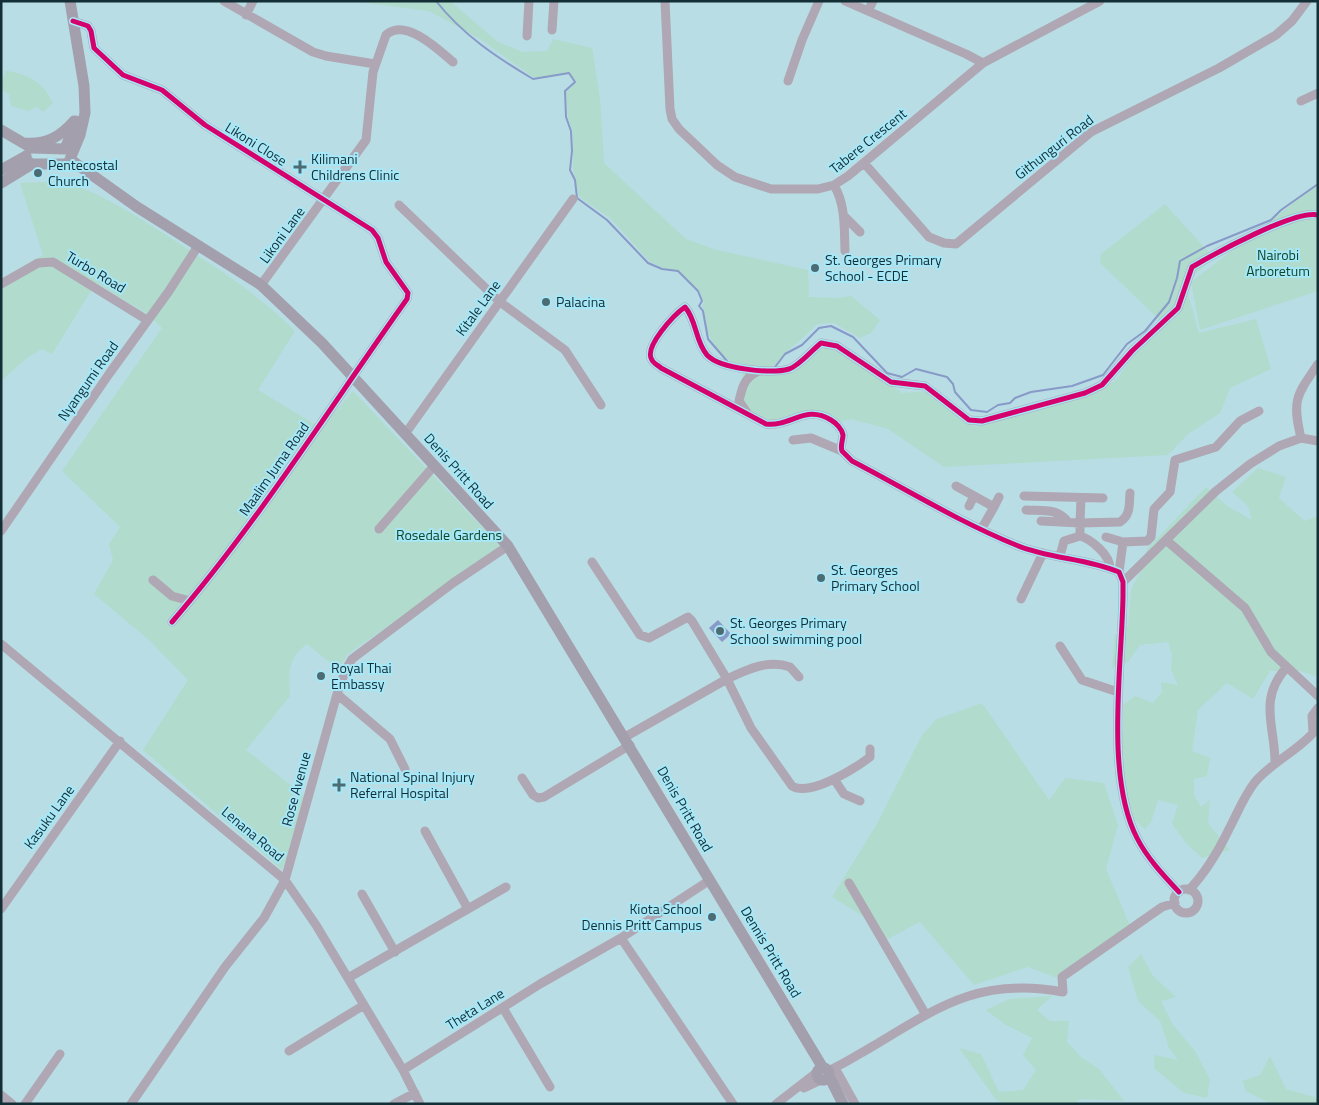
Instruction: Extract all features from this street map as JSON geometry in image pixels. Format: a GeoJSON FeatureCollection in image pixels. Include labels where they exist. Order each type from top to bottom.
{"type":"FeatureCollection","features":[{"type":"Feature","properties":{"kind":"main road"},"geometry":{"type":"LineString","coordinates":[[63,1],[73,60],[78,116],[65,157]]}},
{"type":"Feature","properties":{"kind":"main road"},"geometry":{"type":"LineString","coordinates":[[70,1],[84,86],[85,113],[80,135],[80,156],[86,169]]}},
{"type":"Feature","properties":{"kind":"main road"},"geometry":{"type":"LineString","coordinates":[[1,183],[31,154],[37,144],[48,142],[57,137],[78,116]]}},
{"type":"Feature","properties":{"kind":"main road"},"geometry":{"type":"LineString","coordinates":[[1,130],[31,154]]}},
{"type":"Feature","properties":{"kind":"main road"},"geometry":{"type":"LineString","coordinates":[[65,157],[80,135]]}},
{"type":"Feature","properties":{"kind":"main road"},"geometry":{"type":"LineString","coordinates":[[1,137],[31,154],[65,157]]}},
{"type":"Feature","properties":{"kind":"main road"},"geometry":{"type":"LineString","coordinates":[[1,170],[31,154]]}},
{"type":"Feature","properties":{"kind":"main road","name":"Denis Pritt Road"},"geometry":{"type":"LineString","coordinates":[[65,157],[86,169],[137,207],[262,285],[296,316],[508,546],[710,880]]}},
{"type":"Feature","properties":{"kind":"main road","name":"Denis Pritt Road"},"geometry":{"type":"LineString","coordinates":[[65,157],[128,205],[137,207]]}},
{"type":"Feature","properties":{"kind":"main road","name":"Dennis Pritt Road"},"geometry":{"type":"LineString","coordinates":[[710,880],[807,1039],[824,1073],[848,1102]]}},
{"type":"Feature","properties":{"kind":"street"},"geometry":{"type":"LineString","coordinates":[[224,1],[313,52],[375,64]]}},
{"type":"Feature","properties":{"kind":"street"},"geometry":{"type":"LineString","coordinates":[[246,15],[252,1]]}},
{"type":"Feature","properties":{"kind":"street"},"geometry":{"type":"LineString","coordinates":[[527,36],[529,1]]}},
{"type":"Feature","properties":{"kind":"street"},"geometry":{"type":"LineString","coordinates":[[552,30],[554,1]]}},
{"type":"Feature","properties":{"kind":"street","name":"Tabere Crescent"},"geometry":{"type":"LineString","coordinates":[[665,1],[672,119],[679,129],[717,165],[735,177],[771,189],[818,189],[834,186],[983,63],[1100,1]]}},
{"type":"Feature","properties":{"kind":"street"},"geometry":{"type":"LineString","coordinates":[[788,81],[802,40],[819,1]]}},
{"type":"Feature","properties":{"kind":"street"},"geometry":{"type":"LineString","coordinates":[[845,1],[983,63]]}},
{"type":"Feature","properties":{"kind":"street"},"geometry":{"type":"LineString","coordinates":[[868,12],[872,1]]}},
{"type":"Feature","properties":{"kind":"street","name":"Githunguri Road"},"geometry":{"type":"LineString","coordinates":[[864,163],[929,237],[944,243],[956,244],[1090,132],[1210,72],[1276,35],[1292,21],[1307,1]]}},
{"type":"Feature","properties":{"kind":"street","name":"Likoni Close"},"geometry":{"type":"LineString","coordinates":[[73,21],[88,26],[91,31],[94,48],[123,74],[162,90],[205,125],[372,230],[378,238],[386,262],[408,293],[408,299],[352,376]]}},
{"type":"Feature","properties":{"kind":"street","name":"Likoni Lane"},"geometry":{"type":"LineString","coordinates":[[262,285],[366,140],[375,64],[383,39],[389,32],[395,30],[416,34],[453,62]]}},
{"type":"Feature","properties":{"kind":"street"},"geometry":{"type":"LineString","coordinates":[[1301,101],[1318,92]]}},
{"type":"Feature","properties":{"kind":"street"},"geometry":{"type":"LineString","coordinates":[[834,186],[840,195],[844,216],[845,251]]}},
{"type":"Feature","properties":{"kind":"street","name":"Kitale Lane"},"geometry":{"type":"LineString","coordinates":[[405,434],[573,199]]}},
{"type":"Feature","properties":{"kind":"street"},"geometry":{"type":"LineString","coordinates":[[399,205],[500,302],[565,350],[601,405]]}},
{"type":"Feature","properties":{"kind":"street"},"geometry":{"type":"LineString","coordinates":[[748,414],[740,401],[742,389],[748,376],[757,372],[790,369],[822,343],[837,346],[891,382],[925,386],[969,420],[982,422],[1085,393],[1102,385],[1132,352],[1178,308],[1192,267],[1222,249],[1297,217],[1318,215]]}},
{"type":"Feature","properties":{"kind":"street"},"geometry":{"type":"LineString","coordinates":[[844,216],[860,232]]}},
{"type":"Feature","properties":{"kind":"street","name":"Nyangumi Road"},"geometry":{"type":"LineString","coordinates":[[1,531],[198,246]]}},
{"type":"Feature","properties":{"kind":"street","name":"Turbo Road"},"geometry":{"type":"LineString","coordinates":[[1,284],[38,264],[53,262],[147,320]]}},
{"type":"Feature","properties":{"kind":"street"},"geometry":{"type":"LineString","coordinates":[[757,372],[709,357],[699,343],[691,314],[685,307],[672,316],[654,343],[650,354],[652,360],[661,368],[772,425],[804,414],[827,417],[837,423],[843,435],[842,451]]}},
{"type":"Feature","properties":{"kind":"street"},"geometry":{"type":"LineString","coordinates":[[1301,438],[1295,404],[1302,386],[1318,364]]}},
{"type":"Feature","properties":{"kind":"street","name":"Maalim Juma Road"},"geometry":{"type":"LineString","coordinates":[[172,622],[273,492],[352,376]]}},
{"type":"Feature","properties":{"kind":"street"},"geometry":{"type":"LineString","coordinates":[[1106,537],[1123,542],[1147,541],[1151,537],[1154,509],[1170,492],[1175,460],[1216,447],[1240,421],[1259,410]]}},
{"type":"Feature","properties":{"kind":"street"},"geometry":{"type":"LineString","coordinates":[[793,440],[811,438],[842,451],[852,461],[1016,545],[1110,568],[1119,572]]}},
{"type":"Feature","properties":{"kind":"street"},"geometry":{"type":"LineString","coordinates":[[1123,582],[1216,491],[1250,464],[1279,446],[1301,438],[1318,441]]}},
{"type":"Feature","properties":{"kind":"street"},"geometry":{"type":"LineString","coordinates":[[379,528],[434,466]]}},
{"type":"Feature","properties":{"kind":"street"},"geometry":{"type":"LineString","coordinates":[[956,486],[994,507]]}},
{"type":"Feature","properties":{"kind":"street"},"geometry":{"type":"LineString","coordinates":[[1041,521],[1080,523],[1120,522],[1129,511],[1130,493]]}},
{"type":"Feature","properties":{"kind":"street"},"geometry":{"type":"LineString","coordinates":[[969,506],[974,496]]}},
{"type":"Feature","properties":{"kind":"street"},"geometry":{"type":"LineString","coordinates":[[1024,496],[1103,498]]}},
{"type":"Feature","properties":{"kind":"street"},"geometry":{"type":"LineString","coordinates":[[982,528],[999,497]]}},
{"type":"Feature","properties":{"kind":"street"},"geometry":{"type":"LineString","coordinates":[[1080,536],[1081,498]]}},
{"type":"Feature","properties":{"kind":"street"},"geometry":{"type":"LineString","coordinates":[[1026,510],[1056,512],[1064,516],[1068,522]]}},
{"type":"Feature","properties":{"kind":"street"},"geometry":{"type":"LineString","coordinates":[[1060,556],[1064,541],[1080,536],[1094,543],[1109,562],[1110,568]]}},
{"type":"Feature","properties":{"kind":"street"},"geometry":{"type":"LineString","coordinates":[[1166,540],[1246,608],[1265,643],[1286,668],[1318,696]]}},
{"type":"Feature","properties":{"kind":"street"},"geometry":{"type":"LineString","coordinates":[[1123,542],[1119,572],[1123,582],[1123,632],[1118,692],[1119,750],[1124,797],[1133,828],[1144,849],[1179,892]]}},
{"type":"Feature","properties":{"kind":"street","name":"Rose Avenue"},"geometry":{"type":"LineString","coordinates":[[131,1104],[225,967],[264,918],[285,880],[337,694],[346,668],[352,659],[453,583],[508,546]]}},
{"type":"Feature","properties":{"kind":"street"},"geometry":{"type":"LineString","coordinates":[[1021,599],[1043,553]]}},
{"type":"Feature","properties":{"kind":"street"},"geometry":{"type":"LineString","coordinates":[[592,562],[640,635],[649,638],[688,617],[692,621],[727,679],[751,728],[792,786],[802,789],[822,786],[870,757],[870,750]]}},
{"type":"Feature","properties":{"kind":"street"},"geometry":{"type":"LineString","coordinates":[[153,580],[172,596],[190,601]]}},
{"type":"Feature","properties":{"kind":"street","name":"Lenana Road"},"geometry":{"type":"LineString","coordinates":[[1,644],[285,880],[316,925],[348,978],[403,1070],[420,1104]]}},
{"type":"Feature","properties":{"kind":"street"},"geometry":{"type":"LineString","coordinates":[[1060,646],[1082,680],[1118,692]]}},
{"type":"Feature","properties":{"kind":"street"},"geometry":{"type":"LineString","coordinates":[[522,778],[533,795],[538,798],[544,797],[627,741],[727,679],[753,667],[770,665],[790,667],[798,677]]}},
{"type":"Feature","properties":{"kind":"street"},"geometry":{"type":"LineString","coordinates":[[1275,762],[1268,713],[1275,683],[1286,668]]}},
{"type":"Feature","properties":{"kind":"street"},"geometry":{"type":"LineString","coordinates":[[337,694],[390,739],[404,768]]}},
{"type":"Feature","properties":{"kind":"street"},"geometry":{"type":"LineString","coordinates":[[1179,892],[1189,890],[1203,874],[1244,798],[1255,783],[1275,762],[1300,746],[1313,733],[1312,716],[1318,708]]}},
{"type":"Feature","properties":{"kind":"street","name":"Kasuku Lane"},"geometry":{"type":"LineString","coordinates":[[1,909],[120,741]]}},
{"type":"Feature","properties":{"kind":"street"},"geometry":{"type":"LineString","coordinates":[[834,779],[844,794],[860,802]]}},
{"type":"Feature","properties":{"kind":"street"},"geometry":{"type":"LineString","coordinates":[[425,831],[468,909]]}},
{"type":"Feature","properties":{"kind":"street"},"geometry":{"type":"LineString","coordinates":[[1179,892],[1175,903],[1178,909],[1187,913],[1196,907],[1203,874]]}},
{"type":"Feature","properties":{"kind":"street"},"geometry":{"type":"LineString","coordinates":[[710,880],[621,938],[733,1104]]}},
{"type":"Feature","properties":{"kind":"street"},"geometry":{"type":"LineString","coordinates":[[849,883],[926,1015]]}},
{"type":"Feature","properties":{"kind":"street"},"geometry":{"type":"LineString","coordinates":[[348,978],[506,887]]}},
{"type":"Feature","properties":{"kind":"street"},"geometry":{"type":"LineString","coordinates":[[1189,890],[1197,898]]}},
{"type":"Feature","properties":{"kind":"street"},"geometry":{"type":"LineString","coordinates":[[362,894],[395,952]]}},
{"type":"Feature","properties":{"kind":"street"},"geometry":{"type":"LineString","coordinates":[[776,1104],[824,1073],[961,997],[993,990],[1035,987],[1063,992],[1062,977],[1162,907],[1175,903]]}},
{"type":"Feature","properties":{"kind":"street","name":"Theta Lane"},"geometry":{"type":"LineString","coordinates":[[403,1070],[561,971],[621,938]]}},
{"type":"Feature","properties":{"kind":"street"},"geometry":{"type":"LineString","coordinates":[[289,1051],[364,1005]]}},
{"type":"Feature","properties":{"kind":"street"},"geometry":{"type":"LineString","coordinates":[[503,1008],[550,1086]]}},
{"type":"Feature","properties":{"kind":"street"},"geometry":{"type":"LineString","coordinates":[[25,1104],[60,1054]]}},
{"type":"Feature","properties":{"kind":"street"},"geometry":{"type":"LineString","coordinates":[[394,1104],[415,1093]]}},
{"type":"Feature","properties":{"kind":"street"},"geometry":{"type":"LineString","coordinates":[[1,1095],[12,1104]]}},
{"type":"Feature","properties":{"kind":"green space"},"geometry":{"type":"Polygon","coordinates":[[[350,1],[450,1],[498,42],[523,52],[547,51],[553,39],[592,48],[600,99],[604,163],[686,239],[717,250],[808,270],[809,297],[838,298],[851,296],[880,320],[871,333],[860,338],[834,323],[817,324],[774,366],[754,368],[735,364],[723,355],[709,334],[702,307],[704,302],[699,290],[679,271],[663,268],[650,262],[610,218],[579,197],[573,170],[573,132],[568,117],[566,92],[576,82],[569,73],[534,78],[480,39],[429,11],[350,1]]]}},
{"type":"Feature","properties":{"kind":"green space"},"geometry":{"type":"Polygon","coordinates":[[[6,71],[22,74],[40,84],[53,103],[43,112],[37,107],[28,111],[11,106],[9,94],[1,89],[1,81],[6,71]]]}},
{"type":"Feature","properties":{"kind":"green space","name":"Rosedale Gardens"},"geometry":{"type":"Polygon","coordinates":[[[64,181],[93,193],[121,208],[207,261],[253,294],[295,331],[258,390],[321,428],[353,391],[501,547],[348,654],[338,669],[307,644],[300,649],[291,667],[290,696],[246,750],[306,797],[282,870],[143,750],[188,680],[149,640],[94,594],[113,560],[109,544],[120,527],[62,471],[162,328],[146,313],[96,283],[52,354],[42,349],[27,358],[1,381],[1,279],[43,255],[20,183],[64,181]]]}},
{"type":"Feature","properties":{"kind":"green space","name":"Nairobi Arboretum"},"geometry":{"type":"Polygon","coordinates":[[[1318,184],[1318,291],[1200,330],[1191,282],[1318,184]]]}},
{"type":"Feature","properties":{"kind":"green space"},"geometry":{"type":"Polygon","coordinates":[[[1165,204],[1214,258],[1185,283],[1199,333],[1256,319],[1271,369],[1230,388],[1220,413],[1187,435],[1168,455],[944,467],[888,429],[851,419],[839,422],[815,412],[793,414],[771,421],[745,408],[742,372],[786,375],[794,371],[823,345],[832,346],[853,356],[902,393],[930,391],[971,425],[1042,406],[1076,400],[1098,390],[1116,380],[1138,350],[1164,324],[1100,263],[1101,254],[1165,204]]]}},
{"type":"Feature","properties":{"kind":"green space"},"geometry":{"type":"Polygon","coordinates":[[[1258,468],[1286,477],[1279,498],[1305,521],[1318,516],[1318,677],[1300,671],[1270,671],[1253,699],[1227,683],[1198,710],[1192,751],[1210,758],[1207,776],[1194,779],[1194,795],[1201,807],[1210,800],[1208,823],[1230,850],[1202,858],[1186,843],[1172,824],[1178,805],[1158,800],[1151,822],[1145,829],[1123,811],[1116,758],[1123,728],[1123,705],[1135,696],[1153,703],[1162,692],[1161,682],[1178,685],[1171,669],[1172,655],[1168,642],[1140,645],[1128,662],[1112,668],[1115,635],[1128,626],[1131,590],[1139,574],[1147,549],[1206,487],[1227,506],[1252,520],[1248,506],[1232,492],[1258,468]]]}},
{"type":"Feature","properties":{"kind":"green space"},"geometry":{"type":"Polygon","coordinates":[[[982,703],[1049,800],[1065,778],[1104,783],[1118,825],[1106,869],[1131,928],[1057,978],[1028,967],[974,985],[920,922],[882,942],[863,916],[832,897],[878,822],[922,735],[937,719],[982,703]]]}},
{"type":"Feature","properties":{"kind":"green space"},"geometry":{"type":"Polygon","coordinates":[[[1141,954],[1153,976],[1176,997],[1161,1001],[1173,1025],[1195,1051],[1210,1079],[1207,1098],[1184,1093],[1154,1068],[1154,1055],[1178,1060],[1169,1048],[1160,1021],[1138,1001],[1128,967],[1141,954]]]}},
{"type":"Feature","properties":{"kind":"green space"},"geometry":{"type":"Polygon","coordinates":[[[1052,996],[1037,1010],[1050,1021],[1069,1021],[1067,1042],[1081,1057],[1099,1069],[1124,1101],[1080,1099],[1076,1104],[1005,1104],[996,1100],[959,1048],[981,1054],[999,1092],[1023,1090],[1036,1070],[1023,1055],[1032,1038],[1006,1025],[986,1010],[1009,999],[1052,996]]]}},
{"type":"Feature","properties":{"kind":"green space"},"geometry":{"type":"Polygon","coordinates":[[[1270,1056],[1286,1089],[1318,1098],[1318,1104],[1271,1104],[1246,1091],[1242,1081],[1260,1075],[1270,1056]]]}},
{"type":"Feature","properties":{"kind":"water","name":"St. Georges Primary School swimming pool"},"geometry":{"type":"Polygon","coordinates":[[[718,620],[731,634],[722,642],[709,628],[718,620]]]}},
{"type":"Feature","properties":{"kind":"waterway"},"geometry":{"type":"LineString","coordinates":[[436,1],[469,35],[533,79],[569,73],[575,82],[565,91],[566,117],[571,131],[572,151],[570,170],[575,180],[577,198],[607,220],[648,263],[662,269],[678,271],[698,291],[702,301],[699,306],[703,311],[708,339],[727,361]]}},
{"type":"Feature","properties":{"kind":"waterway"},"geometry":{"type":"LineString","coordinates":[[775,367],[785,354],[802,345],[819,328],[831,326],[853,337],[887,373],[902,377],[916,369],[947,377],[953,384],[955,392],[971,410],[987,412],[998,405],[1010,403],[1015,398],[1031,392],[1072,386],[1103,375],[1127,344],[1145,331],[1169,302],[1177,278],[1180,261],[1207,246],[1271,220],[1281,210],[1318,184]]}},
{"type":"Feature","properties":{"kind":"cycle path"},"geometry":{"type":"LineString","coordinates":[[73,21],[88,26],[91,31],[94,48],[123,75],[162,90],[205,125],[372,230],[378,238],[386,262],[408,293],[407,299],[264,504],[204,584],[172,622]]}},
{"type":"Feature","properties":{"kind":"cycle path"},"geometry":{"type":"LineString","coordinates":[[1179,892],[1151,860],[1137,838],[1127,813],[1121,784],[1118,720],[1123,582],[1119,572],[1094,564],[1029,550],[995,536],[953,516],[852,461],[842,451],[843,435],[837,424],[831,420],[813,414],[775,424],[766,424],[661,368],[653,361],[650,354],[661,331],[685,307],[692,318],[703,349],[707,355],[723,364],[746,369],[770,371],[789,369],[797,365],[821,343],[837,346],[891,382],[925,386],[969,420],[982,421],[1085,393],[1102,385],[1132,351],[1178,308],[1192,267],[1274,225],[1307,215],[1318,215]]}},
{"type":"Feature","properties":{"kind":"place","name":"Kilimani Childrens Clinic"},"geometry":{"type":"Point","coordinates":[300,167]}},
{"type":"Feature","properties":{"kind":"place","name":"Pentecostal Church"},"geometry":{"type":"Point","coordinates":[38,173]}},
{"type":"Feature","properties":{"kind":"place","name":"St. Georges Primary School - ECDE"},"geometry":{"type":"Point","coordinates":[815,268]}},
{"type":"Feature","properties":{"kind":"place","name":"Palacina"},"geometry":{"type":"Point","coordinates":[546,302]}},
{"type":"Feature","properties":{"kind":"place","name":"St. Georges Primary School"},"geometry":{"type":"Point","coordinates":[821,578]}},
{"type":"Feature","properties":{"kind":"place","name":"St. Georges Primary School swimming pool"},"geometry":{"type":"Point","coordinates":[720,631]}},
{"type":"Feature","properties":{"kind":"place","name":"Royal Thai Embassy"},"geometry":{"type":"Point","coordinates":[321,676]}},
{"type":"Feature","properties":{"kind":"place","name":"National Spinal Injury Referral Hospital"},"geometry":{"type":"Point","coordinates":[339,785]}},
{"type":"Feature","properties":{"kind":"place","name":"Kiota School Dennis Pritt Campus"},"geometry":{"type":"Point","coordinates":[712,917]}}]}
